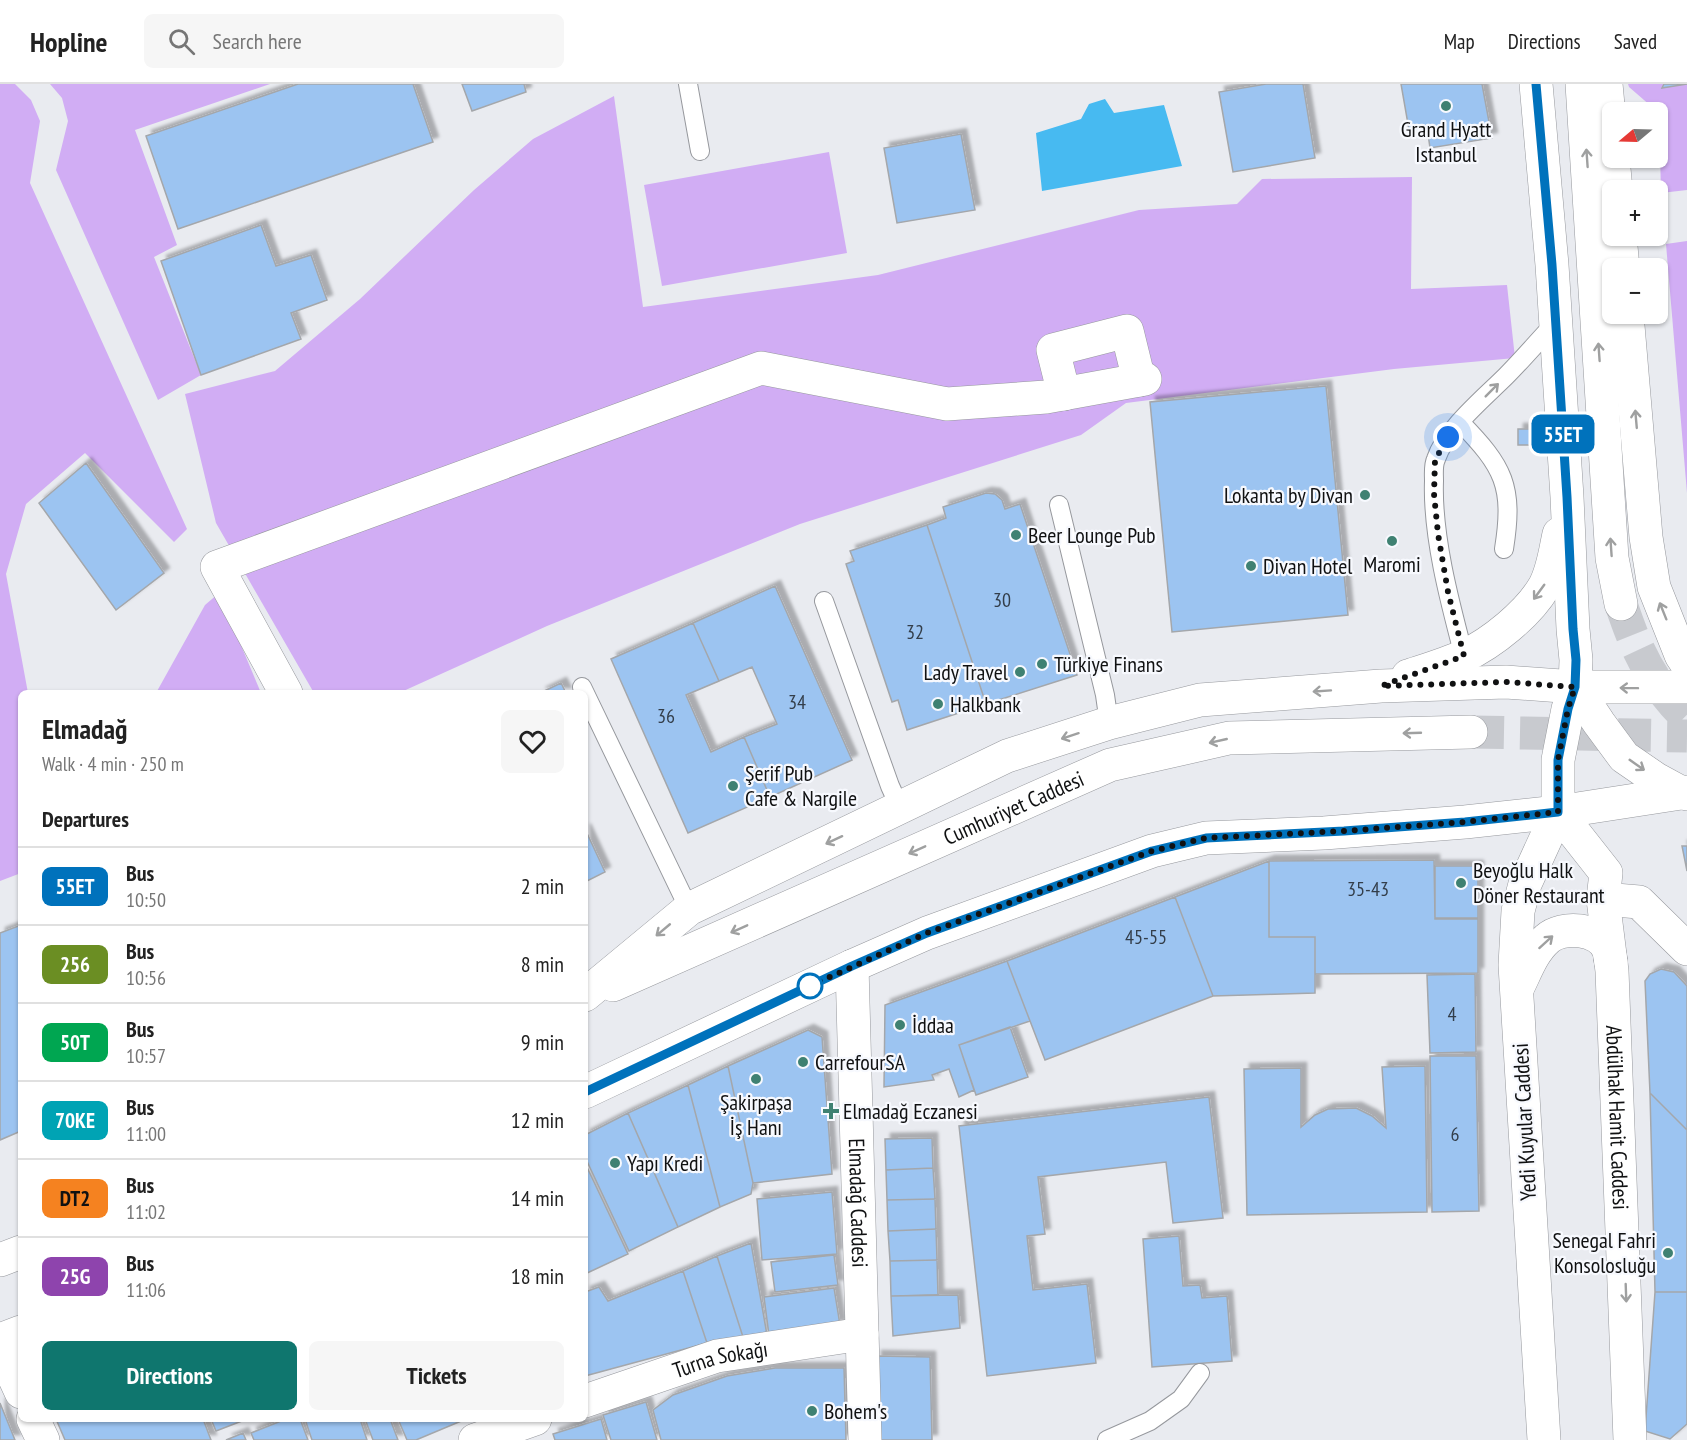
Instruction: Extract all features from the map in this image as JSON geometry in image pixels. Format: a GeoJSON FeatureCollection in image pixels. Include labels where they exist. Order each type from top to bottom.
{"type":"FeatureCollection","features":[{"type":"Feature","properties":{"kind":"main road"},"geometry":{"type":"LineString","coordinates":[[1536,84],[1556,322],[1576,660],[1575,687],[1568,709],[1558,760],[1558,812]]}},
{"type":"Feature","properties":{"kind":"main road"},"geometry":{"type":"LineString","coordinates":[[1582,84],[1612,558],[1621,604]]}},
{"type":"Feature","properties":{"kind":"main road"},"geometry":{"type":"LineString","coordinates":[[1606,84],[1608,102]]}},
{"type":"Feature","properties":{"kind":"main road"},"geometry":{"type":"LineString","coordinates":[[1628,324],[1646,537],[1654,587],[1681,655],[1687,664]]}},
{"type":"Feature","properties":{"kind":"main road"},"geometry":{"type":"LineString","coordinates":[[284,690],[217,567],[760,368],[947,404],[1046,397],[1064,394],[1142,380],[1127,331],[1053,350],[1064,394]]}},
{"type":"Feature","properties":{"kind":"main road"},"geometry":{"type":"LineString","coordinates":[[1381,686],[1464,656],[1493,639],[1522,613],[1543,588],[1552,567],[1567,497]]}},
{"type":"Feature","properties":{"kind":"main road"},"geometry":{"type":"LineString","coordinates":[[588,993],[689,909],[1007,756],[1109,723],[1200,700],[1381,686],[1506,682],[1575,687],[1687,687]]}},
{"type":"Feature","properties":{"kind":"main road"},"geometry":{"type":"LineString","coordinates":[[1575,687],[1624,756],[1656,779],[1685,793]]}},
{"type":"Feature","properties":{"kind":"main road","name":"Cumhuriyet Caddesi"},"geometry":{"type":"LineString","coordinates":[[588,995],[1110,765],[1229,738],[1471,732]]}},
{"type":"Feature","properties":{"kind":"main road"},"geometry":{"type":"LineString","coordinates":[[588,1091],[927,933],[1152,851],[1206,838],[1465,822],[1558,812],[1685,793]]}},
{"type":"Feature","properties":{"kind":"main road","name":"Abdülhak Hamit Caddesi"},"geometry":{"type":"LineString","coordinates":[[1558,812],[1606,873],[1603,899],[1612,971],[1630,1440]]}},
{"type":"Feature","properties":{"kind":"main road","name":"Yedi Kuyular Caddesi"},"geometry":{"type":"LineString","coordinates":[[1544,1440],[1515,965],[1518,912],[1522,893],[1527,876],[1558,812]]}},
{"type":"Feature","properties":{"kind":"main road"},"geometry":{"type":"LineString","coordinates":[[1603,899],[1639,902],[1687,949]]}},
{"type":"Feature","properties":{"kind":"main road"},"geometry":{"type":"LineString","coordinates":[[1516,991],[1534,954],[1548,938],[1566,930],[1582,931],[1596,936],[1608,947],[1612,971]]}},
{"type":"Feature","properties":{"kind":"main road","name":"Elmadağ Caddesi"},"geometry":{"type":"LineString","coordinates":[[852,966],[865,1440]]}},
{"type":"Feature","properties":{"kind":"main road"},"geometry":{"type":"LineString","coordinates":[[0,1260],[18,1253]]}},
{"type":"Feature","properties":{"kind":"main road"},"geometry":{"type":"LineString","coordinates":[[0,1340],[18,1333]]}},
{"type":"Feature","properties":{"kind":"main road","name":"Turna Sokağı"},"geometry":{"type":"LineString","coordinates":[[588,1400],[717,1356],[862,1334]]}},
{"type":"Feature","properties":{"kind":"main road"},"geometry":{"type":"LineString","coordinates":[[0,1346],[18,1385]]}},
{"type":"Feature","properties":{"kind":"main road"},"geometry":{"type":"LineString","coordinates":[[34,1422],[43,1440]]}},
{"type":"Feature","properties":{"kind":"main road"},"geometry":{"type":"LineString","coordinates":[[475,1440],[527,1425]]}},
{"type":"Feature","properties":{"kind":"lane"},"geometry":{"type":"LineString","coordinates":[[688,84],[700,151]]}},
{"type":"Feature","properties":{"kind":"lane"},"geometry":{"type":"LineString","coordinates":[[1464,656],[1448,592],[1438,534],[1434,494],[1435,460],[1460,422],[1556,322]]}},
{"type":"Feature","properties":{"kind":"lane"},"geometry":{"type":"LineString","coordinates":[[1460,422],[1483,445],[1499,469],[1508,495],[1508,523],[1504,549]]}},
{"type":"Feature","properties":{"kind":"lane"},"geometry":{"type":"LineString","coordinates":[[1059,505],[1105,695],[1109,723]]}},
{"type":"Feature","properties":{"kind":"lane"},"geometry":{"type":"LineString","coordinates":[[824,602],[900,808]]}},
{"type":"Feature","properties":{"kind":"lane"},"geometry":{"type":"LineString","coordinates":[[588,699],[689,909]]}},
{"type":"Feature","properties":{"kind":"lane"},"geometry":{"type":"LineString","coordinates":[[1107,1440],[1150,1421],[1181,1399],[1200,1373]]}},
{"type":"Feature","properties":{"kind":"shaded area"},"geometry":{"type":"Polygon","coordinates":[[[0,84],[15,84],[31,100],[40,121],[30,183],[187,529],[174,542],[85,453],[26,504],[6,574],[27,690],[18,690],[18,874],[0,881],[0,84]]]}},
{"type":"Feature","properties":{"kind":"shaded area"},"geometry":{"type":"Polygon","coordinates":[[[50,84],[270,84],[135,130],[177,245],[154,257],[201,375],[158,400],[56,170],[68,121],[62,98],[50,84]]]}},
{"type":"Feature","properties":{"kind":"shaded area"},"geometry":{"type":"Polygon","coordinates":[[[1628,84],[1664,84],[1663,87],[1687,84],[1687,190],[1668,192],[1668,180],[1661,180],[1660,168],[1668,168],[1668,102],[1646,102],[1628,84]]]}},
{"type":"Feature","properties":{"kind":"shaded area"},"geometry":{"type":"Polygon","coordinates":[[[614,96],[643,307],[878,275],[1139,210],[1237,204],[1262,179],[1412,177],[1411,289],[1507,285],[1515,358],[1394,369],[1126,403],[1081,435],[800,524],[547,626],[406,690],[312,690],[216,523],[185,394],[275,371],[360,299],[474,190],[533,139],[614,96]]]}},
{"type":"Feature","properties":{"kind":"shaded area"},"geometry":{"type":"Polygon","coordinates":[[[829,152],[847,253],[662,286],[644,185],[829,152]]]}},
{"type":"Feature","properties":{"kind":"shaded area"},"geometry":{"type":"Polygon","coordinates":[[[1687,241],[1687,493],[1666,246],[1687,241]]]}},
{"type":"Feature","properties":{"kind":"shaded area"},"geometry":{"type":"Polygon","coordinates":[[[219,593],[260,690],[158,690],[205,605],[219,593]]]}},
{"type":"Feature","properties":{"kind":"water"},"geometry":{"type":"Polygon","coordinates":[[[1105,99],[1114,113],[1164,105],[1182,166],[1042,191],[1036,133],[1081,119],[1089,104],[1105,99]]]}},
{"type":"Feature","properties":{"kind":"building"},"geometry":{"type":"Polygon","coordinates":[[[298,84],[413,84],[433,142],[178,229],[146,136],[298,84]]]}},
{"type":"Feature","properties":{"kind":"building"},"geometry":{"type":"Polygon","coordinates":[[[462,84],[524,84],[526,92],[472,111],[462,84]]]}},
{"type":"Feature","properties":{"kind":"building"},"geometry":{"type":"Polygon","coordinates":[[[1266,84],[1303,84],[1315,158],[1233,172],[1219,92],[1266,84]]]}},
{"type":"Feature","properties":{"kind":"building","name":"Grand Hyatt Istanbul"},"geometry":{"type":"Polygon","coordinates":[[[1401,84],[1482,84],[1492,138],[1430,148],[1427,127],[1409,130],[1401,84]]]}},
{"type":"Feature","properties":{"kind":"building"},"geometry":{"type":"Polygon","coordinates":[[[1664,84],[1687,84],[1662,88],[1664,84]]]}},
{"type":"Feature","properties":{"kind":"building"},"geometry":{"type":"Polygon","coordinates":[[[961,134],[975,210],[897,223],[884,148],[961,134]]]}},
{"type":"Feature","properties":{"kind":"building"},"geometry":{"type":"Polygon","coordinates":[[[261,225],[276,266],[311,255],[327,300],[291,313],[301,339],[201,375],[161,261],[261,225]]]}},
{"type":"Feature","properties":{"kind":"building"},"geometry":{"type":"Polygon","coordinates":[[[1326,386],[1348,615],[1172,632],[1150,402],[1326,386]]]}},
{"type":"Feature","properties":{"kind":"building"},"geometry":{"type":"Polygon","coordinates":[[[1518,429],[1532,429],[1533,445],[1518,445],[1518,429]]]}},
{"type":"Feature","properties":{"kind":"building"},"geometry":{"type":"Polygon","coordinates":[[[86,463],[164,573],[116,610],[39,503],[86,463]]]}},
{"type":"Feature","properties":{"kind":"building"},"geometry":{"type":"Polygon","coordinates":[[[986,493],[995,494],[1002,500],[1005,509],[1020,504],[1077,675],[986,704],[927,525],[946,518],[943,507],[986,493]]]}},
{"type":"Feature","properties":{"kind":"building"},"geometry":{"type":"Polygon","coordinates":[[[927,525],[986,704],[907,730],[898,700],[892,702],[846,564],[854,561],[850,551],[927,525]]]}},
{"type":"Feature","properties":{"kind":"building"},"geometry":{"type":"Polygon","coordinates":[[[775,586],[852,760],[770,797],[744,737],[777,724],[752,667],[719,681],[693,623],[775,586]]]}},
{"type":"Feature","properties":{"kind":"building"},"geometry":{"type":"Polygon","coordinates":[[[693,623],[719,681],[686,695],[711,752],[744,737],[770,797],[688,833],[611,659],[693,623]]]}},
{"type":"Feature","properties":{"kind":"building"},"geometry":{"type":"Polygon","coordinates":[[[561,683],[564,690],[546,690],[561,683]]]}},
{"type":"Feature","properties":{"kind":"building"},"geometry":{"type":"Polygon","coordinates":[[[588,835],[605,872],[588,880],[588,835]]]}},
{"type":"Feature","properties":{"kind":"building"},"geometry":{"type":"Polygon","coordinates":[[[1682,846],[1687,846],[1687,871],[1682,846]]]}},
{"type":"Feature","properties":{"kind":"building"},"geometry":{"type":"Polygon","coordinates":[[[1434,860],[1435,919],[1478,919],[1478,973],[1315,974],[1315,937],[1269,937],[1269,861],[1434,860]]]}},
{"type":"Feature","properties":{"kind":"building"},"geometry":{"type":"Polygon","coordinates":[[[1269,861],[1269,937],[1315,937],[1315,993],[1213,996],[1175,897],[1269,861]]]}},
{"type":"Feature","properties":{"kind":"building"},"geometry":{"type":"Polygon","coordinates":[[[1435,866],[1478,866],[1478,918],[1435,918],[1435,866]]]}},
{"type":"Feature","properties":{"kind":"building"},"geometry":{"type":"Polygon","coordinates":[[[1175,897],[1213,996],[1045,1060],[1007,961],[1175,897]]]}},
{"type":"Feature","properties":{"kind":"building"},"geometry":{"type":"Polygon","coordinates":[[[18,926],[18,1132],[0,1140],[0,933],[18,926]]]}},
{"type":"Feature","properties":{"kind":"building"},"geometry":{"type":"Polygon","coordinates":[[[1007,961],[1030,1021],[959,1045],[974,1090],[959,1097],[949,1069],[932,1075],[934,1080],[884,1087],[885,1005],[1007,961]]]}},
{"type":"Feature","properties":{"kind":"building"},"geometry":{"type":"Polygon","coordinates":[[[1661,969],[1674,972],[1687,986],[1687,1130],[1650,1093],[1645,981],[1650,974],[1661,969]]]}},
{"type":"Feature","properties":{"kind":"building"},"geometry":{"type":"Polygon","coordinates":[[[1475,974],[1476,1052],[1430,1053],[1427,975],[1475,974]]]}},
{"type":"Feature","properties":{"kind":"building"},"geometry":{"type":"Polygon","coordinates":[[[1010,1027],[1028,1077],[976,1095],[959,1045],[1010,1027]]]}},
{"type":"Feature","properties":{"kind":"building"},"geometry":{"type":"Polygon","coordinates":[[[808,1030],[822,1037],[832,1174],[753,1183],[728,1066],[808,1030]]]}},
{"type":"Feature","properties":{"kind":"building"},"geometry":{"type":"Polygon","coordinates":[[[1430,1056],[1476,1056],[1479,1211],[1432,1212],[1430,1056]]]}},
{"type":"Feature","properties":{"kind":"building"},"geometry":{"type":"Polygon","coordinates":[[[728,1066],[753,1183],[751,1194],[720,1207],[688,1085],[728,1066]]]}},
{"type":"Feature","properties":{"kind":"building"},"geometry":{"type":"Polygon","coordinates":[[[1425,1066],[1427,1212],[1247,1215],[1244,1069],[1301,1068],[1301,1127],[1315,1115],[1328,1109],[1356,1108],[1372,1116],[1386,1128],[1382,1067],[1425,1066]]]}},
{"type":"Feature","properties":{"kind":"building"},"geometry":{"type":"Polygon","coordinates":[[[688,1085],[720,1207],[678,1227],[628,1113],[688,1085]]]}},
{"type":"Feature","properties":{"kind":"building"},"geometry":{"type":"Polygon","coordinates":[[[1650,1093],[1687,1130],[1687,1292],[1655,1292],[1650,1093]]]}},
{"type":"Feature","properties":{"kind":"building"},"geometry":{"type":"Polygon","coordinates":[[[1209,1097],[1223,1218],[1173,1223],[1166,1162],[1038,1177],[1045,1234],[1027,1236],[1033,1290],[1087,1284],[1096,1363],[987,1376],[959,1126],[1209,1097]]]}},
{"type":"Feature","properties":{"kind":"building"},"geometry":{"type":"Polygon","coordinates":[[[628,1113],[678,1227],[629,1251],[588,1163],[588,1133],[628,1113]]]}},
{"type":"Feature","properties":{"kind":"building"},"geometry":{"type":"Polygon","coordinates":[[[932,1138],[933,1168],[886,1170],[885,1139],[932,1138]]]}},
{"type":"Feature","properties":{"kind":"building"},"geometry":{"type":"Polygon","coordinates":[[[933,1168],[935,1199],[887,1200],[886,1170],[933,1168]]]}},
{"type":"Feature","properties":{"kind":"building"},"geometry":{"type":"Polygon","coordinates":[[[588,1169],[628,1254],[588,1273],[588,1169]]]}},
{"type":"Feature","properties":{"kind":"building"},"geometry":{"type":"Polygon","coordinates":[[[832,1192],[837,1254],[762,1260],[757,1199],[832,1192]]]}},
{"type":"Feature","properties":{"kind":"building"},"geometry":{"type":"Polygon","coordinates":[[[935,1199],[936,1229],[888,1231],[887,1200],[935,1199]]]}},
{"type":"Feature","properties":{"kind":"building"},"geometry":{"type":"Polygon","coordinates":[[[936,1229],[937,1260],[890,1261],[888,1231],[936,1229]]]}},
{"type":"Feature","properties":{"kind":"building"},"geometry":{"type":"Polygon","coordinates":[[[1179,1236],[1183,1286],[1200,1285],[1202,1298],[1227,1296],[1232,1361],[1152,1367],[1143,1239],[1179,1236]]]}},
{"type":"Feature","properties":{"kind":"building"},"geometry":{"type":"Polygon","coordinates":[[[751,1243],[767,1335],[743,1337],[717,1256],[751,1243]]]}},
{"type":"Feature","properties":{"kind":"building"},"geometry":{"type":"Polygon","coordinates":[[[834,1255],[838,1285],[775,1292],[771,1262],[834,1255]]]}},
{"type":"Feature","properties":{"kind":"building"},"geometry":{"type":"Polygon","coordinates":[[[717,1256],[743,1337],[707,1343],[683,1271],[717,1256]]]}},
{"type":"Feature","properties":{"kind":"building"},"geometry":{"type":"Polygon","coordinates":[[[937,1260],[938,1295],[891,1296],[890,1261],[937,1260]]]}},
{"type":"Feature","properties":{"kind":"building"},"geometry":{"type":"Polygon","coordinates":[[[683,1271],[707,1343],[588,1375],[588,1291],[599,1287],[608,1301],[683,1271]]]}},
{"type":"Feature","properties":{"kind":"building"},"geometry":{"type":"Polygon","coordinates":[[[834,1288],[840,1325],[769,1335],[764,1297],[834,1288]]]}},
{"type":"Feature","properties":{"kind":"building"},"geometry":{"type":"Polygon","coordinates":[[[1655,1292],[1687,1292],[1687,1424],[1670,1439],[1645,1431],[1655,1292]]]}},
{"type":"Feature","properties":{"kind":"building"},"geometry":{"type":"Polygon","coordinates":[[[958,1295],[960,1328],[893,1336],[891,1296],[958,1295]]]}},
{"type":"Feature","properties":{"kind":"building"},"geometry":{"type":"Polygon","coordinates":[[[876,1356],[930,1357],[932,1440],[879,1440],[876,1356]]]}},
{"type":"Feature","properties":{"kind":"building"},"geometry":{"type":"Polygon","coordinates":[[[775,1368],[844,1368],[846,1440],[661,1440],[653,1410],[673,1395],[727,1376],[775,1368]]]}},
{"type":"Feature","properties":{"kind":"building"},"geometry":{"type":"Polygon","coordinates":[[[646,1402],[657,1440],[611,1440],[603,1415],[646,1402]]]}},
{"type":"Feature","properties":{"kind":"building"},"geometry":{"type":"Polygon","coordinates":[[[0,1403],[15,1440],[0,1440],[0,1403]]]}},
{"type":"Feature","properties":{"kind":"building"},"geometry":{"type":"Polygon","coordinates":[[[601,1419],[607,1440],[555,1440],[553,1434],[601,1419]]]}},
{"type":"Feature","properties":{"kind":"building"},"geometry":{"type":"Polygon","coordinates":[[[57,1422],[204,1422],[211,1440],[65,1440],[57,1422]]]}},
{"type":"Feature","properties":{"kind":"building"},"geometry":{"type":"Polygon","coordinates":[[[212,1422],[239,1422],[216,1431],[212,1422]]]}},
{"type":"Feature","properties":{"kind":"building"},"geometry":{"type":"Polygon","coordinates":[[[278,1422],[301,1422],[308,1440],[254,1440],[251,1433],[278,1422]]]}},
{"type":"Feature","properties":{"kind":"building"},"geometry":{"type":"Polygon","coordinates":[[[306,1422],[361,1422],[367,1440],[312,1440],[306,1422]]]}},
{"type":"Feature","properties":{"kind":"building"},"geometry":{"type":"Polygon","coordinates":[[[366,1422],[391,1422],[398,1440],[373,1440],[366,1422]]]}},
{"type":"Feature","properties":{"kind":"building"},"geometry":{"type":"Polygon","coordinates":[[[399,1422],[459,1422],[416,1440],[407,1440],[399,1422]]]}},
{"type":"Feature","properties":{"kind":"building"},"geometry":{"type":"Polygon","coordinates":[[[243,1433],[246,1440],[226,1440],[243,1433]]]}},
{"type":"Feature","properties":{"kind":"tunnel"},"geometry":{"type":"LineString","coordinates":[[1621,604],[1646,666],[1674,705],[1687,718]]}},
{"type":"Feature","properties":{"kind":"tunnel"},"geometry":{"type":"LineString","coordinates":[[1471,732],[1687,736]]}},
{"type":"Feature","properties":{"kind":"bus line","name":"55ET"},"geometry":{"type":"LineString","coordinates":[[588,1091],[927,933],[1152,851],[1206,838],[1324,833],[1558,812],[1558,760],[1568,709],[1575,687],[1576,660],[1552,265],[1536,84]]}},
{"type":"Feature","properties":{"kind":"place","name":"Grand Hyatt Istanbul"},"geometry":{"type":"Point","coordinates":[1446,106]}},
{"type":"Feature","properties":{"kind":"place","name":"Lokanta by Divan"},"geometry":{"type":"Point","coordinates":[1365,495]}},
{"type":"Feature","properties":{"kind":"place","name":"Beer Lounge Pub"},"geometry":{"type":"Point","coordinates":[1016,535]}},
{"type":"Feature","properties":{"kind":"place","name":"Maromi"},"geometry":{"type":"Point","coordinates":[1392,541]}},
{"type":"Feature","properties":{"kind":"place","name":"Divan Hotel"},"geometry":{"type":"Point","coordinates":[1251,566]}},
{"type":"Feature","properties":{"kind":"place","name":"Türkiye Finans"},"geometry":{"type":"Point","coordinates":[1042,664]}},
{"type":"Feature","properties":{"kind":"place","name":"Lady Travel"},"geometry":{"type":"Point","coordinates":[1020,672]}},
{"type":"Feature","properties":{"kind":"place","name":"Halkbank"},"geometry":{"type":"Point","coordinates":[938,704]}},
{"type":"Feature","properties":{"kind":"place","name":"Şerif Pub Cafe & Nargile"},"geometry":{"type":"Point","coordinates":[733,786]}},
{"type":"Feature","properties":{"kind":"place","name":"Beyoğlu Halk Döner Restaurant"},"geometry":{"type":"Point","coordinates":[1461,883]}},
{"type":"Feature","properties":{"kind":"place","name":"İddaa"},"geometry":{"type":"Point","coordinates":[900,1025]}},
{"type":"Feature","properties":{"kind":"place","name":"CarrefourSA"},"geometry":{"type":"Point","coordinates":[803,1062]}},
{"type":"Feature","properties":{"kind":"place","name":"Şakirpaşa İş Hanı"},"geometry":{"type":"Point","coordinates":[756,1079]}},
{"type":"Feature","properties":{"kind":"place","name":"Elmadağ Eczanesi"},"geometry":{"type":"Point","coordinates":[831,1111]}},
{"type":"Feature","properties":{"kind":"place","name":"Yapı Kredi"},"geometry":{"type":"Point","coordinates":[615,1163]}},
{"type":"Feature","properties":{"kind":"place","name":"Senegal Fahri Konsolosluğu"},"geometry":{"type":"Point","coordinates":[1668,1253]}},
{"type":"Feature","properties":{"kind":"place","name":"Bohem's"},"geometry":{"type":"Point","coordinates":[812,1411]}},
{"type":"Feature","properties":{"kind":"route"},"geometry":{"type":"LineString","coordinates":[[810,986],[927,933],[1152,851],[1206,838],[1324,833],[1558,812],[1558,760],[1568,709],[1575,687],[1506,682],[1381,686],[1464,656],[1448,592],[1434,494],[1435,460],[1448,437]]}}]}
